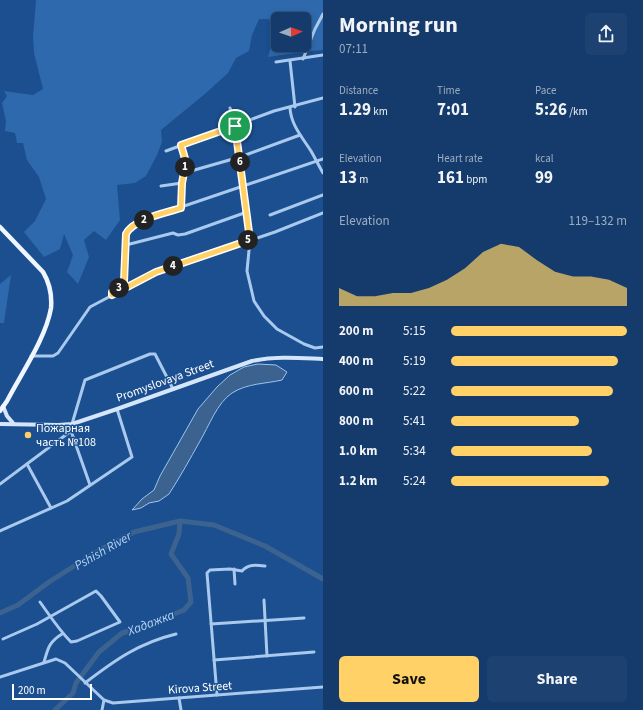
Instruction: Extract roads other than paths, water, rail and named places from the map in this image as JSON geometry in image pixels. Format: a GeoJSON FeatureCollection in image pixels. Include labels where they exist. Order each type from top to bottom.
{"type":"FeatureCollection","features":[{"type":"Feature","properties":{"kind":"main road"},"geometry":{"type":"LineString","coordinates":[[0,227],[43,272],[48,281],[51,307],[45,329],[0,411]]}},
{"type":"Feature","properties":{"kind":"main road","name":"Promyslovaya Street"},"geometry":{"type":"LineString","coordinates":[[0,424],[72,424],[252,361],[285,357],[323,359]]}},
{"type":"Feature","properties":{"kind":"main road"},"geometry":{"type":"LineString","coordinates":[[3,406],[7,416],[13,424]]}},
{"type":"Feature","properties":{"kind":"street"},"geometry":{"type":"LineString","coordinates":[[303,59],[315,29],[323,14]]}},
{"type":"Feature","properties":{"kind":"street"},"geometry":{"type":"LineString","coordinates":[[276,62],[323,55]]}},
{"type":"Feature","properties":{"kind":"street"},"geometry":{"type":"LineString","coordinates":[[290,60],[295,107]]}},
{"type":"Feature","properties":{"kind":"street"},"geometry":{"type":"LineString","coordinates":[[166,151],[274,111],[295,107],[323,98]]}},
{"type":"Feature","properties":{"kind":"street"},"geometry":{"type":"LineString","coordinates":[[230,108],[235,126],[244,187],[250,240],[247,271],[254,301],[264,316],[277,329],[304,344],[315,348],[323,347]]}},
{"type":"Feature","properties":{"kind":"street"},"geometry":{"type":"LineString","coordinates":[[290,108],[290,116],[323,174]]}},
{"type":"Feature","properties":{"kind":"street"},"geometry":{"type":"LineString","coordinates":[[184,173],[240,157],[300,136]]}},
{"type":"Feature","properties":{"kind":"street"},"geometry":{"type":"LineString","coordinates":[[181,145],[186,162],[182,183],[181,208]]}},
{"type":"Feature","properties":{"kind":"street"},"geometry":{"type":"LineString","coordinates":[[112,295],[112,292],[122,286],[124,282],[126,234],[133,225],[143,220],[323,159]]}},
{"type":"Feature","properties":{"kind":"street"},"geometry":{"type":"LineString","coordinates":[[161,186],[182,183]]}},
{"type":"Feature","properties":{"kind":"street"},"geometry":{"type":"LineString","coordinates":[[270,215],[323,195]]}},
{"type":"Feature","properties":{"kind":"street"},"geometry":{"type":"LineString","coordinates":[[126,245],[173,232],[178,235],[185,234],[247,212]]}},
{"type":"Feature","properties":{"kind":"street"},"geometry":{"type":"LineString","coordinates":[[31,356],[53,356],[58,353],[90,307],[156,272],[323,214]]}},
{"type":"Feature","properties":{"kind":"street"},"geometry":{"type":"LineString","coordinates":[[90,485],[71,431],[85,380],[150,354],[155,354],[173,389]]}},
{"type":"Feature","properties":{"kind":"street"},"geometry":{"type":"LineString","coordinates":[[0,531],[67,501],[132,457],[117,409]]}},
{"type":"Feature","properties":{"kind":"street"},"geometry":{"type":"LineString","coordinates":[[0,484],[71,431]]}},
{"type":"Feature","properties":{"kind":"street"},"geometry":{"type":"LineString","coordinates":[[27,464],[51,508]]}},
{"type":"Feature","properties":{"kind":"street"},"geometry":{"type":"LineString","coordinates":[[217,695],[207,573],[210,570],[230,568],[242,571],[246,567],[254,565],[265,566]]}},
{"type":"Feature","properties":{"kind":"street"},"geometry":{"type":"LineString","coordinates":[[234,569],[235,584]]}},
{"type":"Feature","properties":{"kind":"street"},"geometry":{"type":"LineString","coordinates":[[3,639],[37,624],[51,616],[96,591],[120,622],[77,641],[71,642],[62,634],[51,616],[40,602]]}},
{"type":"Feature","properties":{"kind":"street"},"geometry":{"type":"LineString","coordinates":[[264,600],[267,656]]}},
{"type":"Feature","properties":{"kind":"street"},"geometry":{"type":"LineString","coordinates":[[211,624],[304,618]]}},
{"type":"Feature","properties":{"kind":"street"},"geometry":{"type":"LineString","coordinates":[[44,662],[49,646],[54,639],[62,634]]}},
{"type":"Feature","properties":{"kind":"street"},"geometry":{"type":"LineString","coordinates":[[84,682],[124,655],[156,639],[176,634]]}},
{"type":"Feature","properties":{"kind":"street"},"geometry":{"type":"LineString","coordinates":[[214,660],[314,652]]}},
{"type":"Feature","properties":{"kind":"street"},"geometry":{"type":"LineString","coordinates":[[0,677],[56,659],[62,661],[104,700],[102,710]]}},
{"type":"Feature","properties":{"kind":"street","name":"Kirova Street"},"geometry":{"type":"LineString","coordinates":[[104,700],[113,703],[323,687]]}},
{"type":"Feature","properties":{"kind":"street"},"geometry":{"type":"LineString","coordinates":[[179,698],[181,710]]}},
{"type":"Feature","properties":{"kind":"waterway","name":"Pshish River"},"geometry":{"type":"LineString","coordinates":[[0,613],[18,605],[49,582],[98,551],[134,532],[180,521],[214,525],[265,546],[323,579]]}},
{"type":"Feature","properties":{"kind":"waterway","name":"Хадажка"},"geometry":{"type":"LineString","coordinates":[[55,710],[73,693],[76,683],[99,652],[122,633],[145,626],[184,610],[191,602],[188,578],[171,554],[179,534],[180,521]]}},
{"type":"Feature","properties":{"kind":"place","name":"Пожарная часть №108"},"geometry":{"type":"Point","coordinates":[28,435]}}]}
